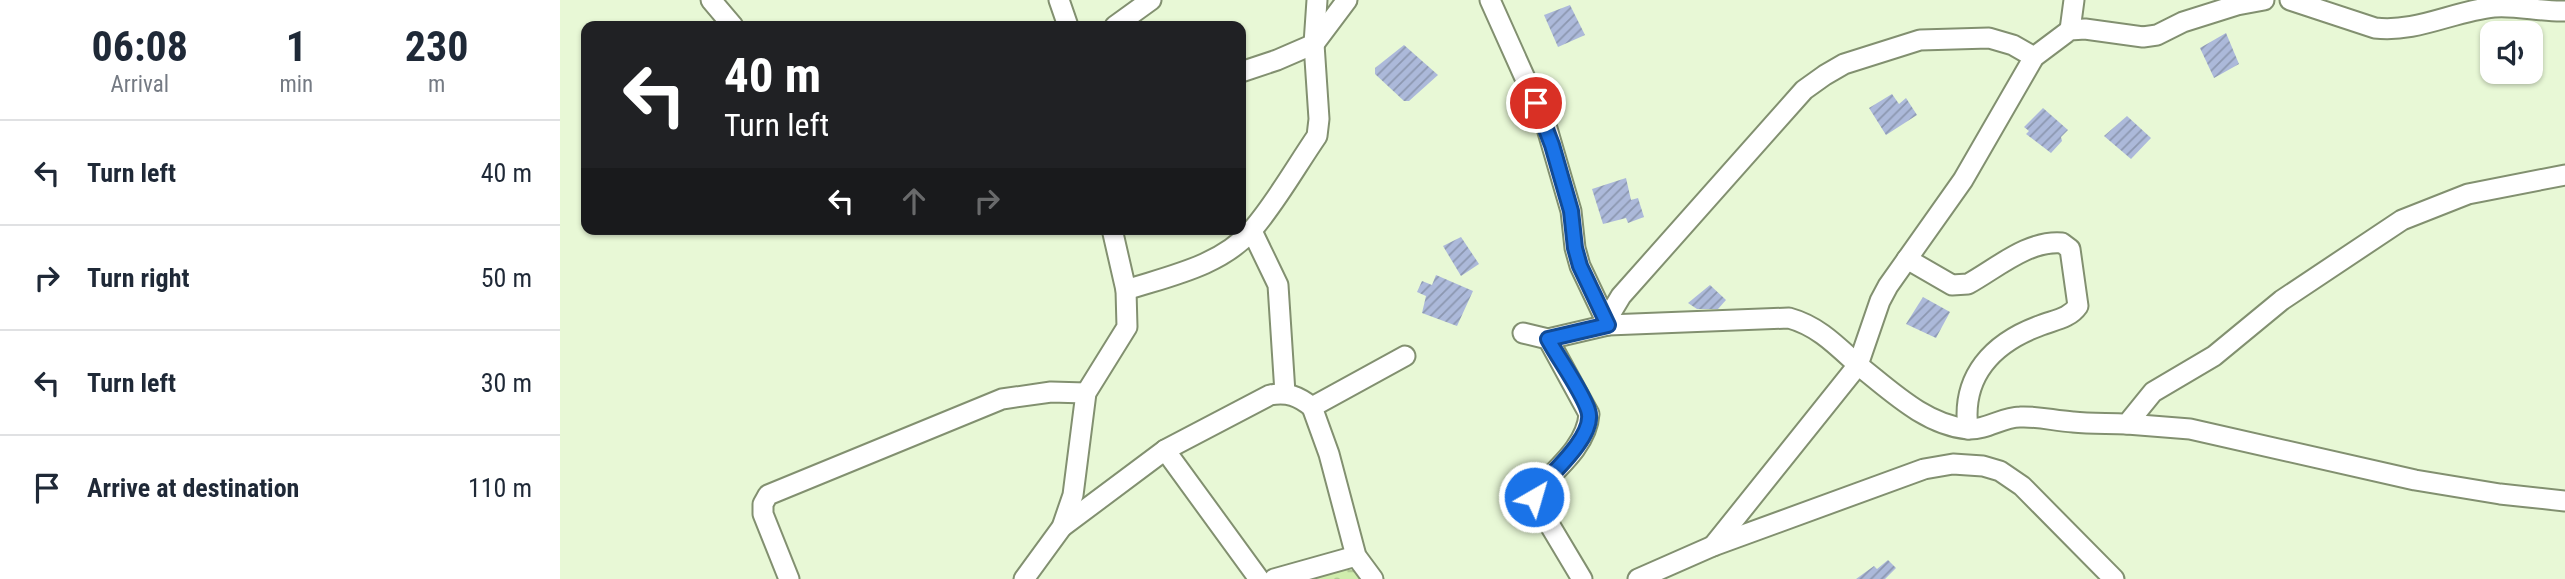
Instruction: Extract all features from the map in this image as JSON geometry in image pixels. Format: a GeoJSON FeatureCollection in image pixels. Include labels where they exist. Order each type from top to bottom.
{"type":"FeatureCollection","features":[{"type":"Feature","properties":{"kind":"street"},"geometry":{"type":"LineString","coordinates":[[710,0],[729,21]]}},
{"type":"Feature","properties":{"kind":"street"},"geometry":{"type":"LineString","coordinates":[[1059,0],[1066,21]]}},
{"type":"Feature","properties":{"kind":"street"},"geometry":{"type":"LineString","coordinates":[[1122,21],[1151,0]]}},
{"type":"Feature","properties":{"kind":"street"},"geometry":{"type":"LineString","coordinates":[[1126,290],[1191,269],[1210,260],[1252,231],[1317,136],[1319,119],[1314,44],[1317,0]]}},
{"type":"Feature","properties":{"kind":"street"},"geometry":{"type":"LineString","coordinates":[[1246,70],[1314,44],[1347,0]]}},
{"type":"Feature","properties":{"kind":"street"},"geometry":{"type":"LineString","coordinates":[[1490,0],[1546,125],[1571,211],[1580,266],[1608,325]]}},
{"type":"Feature","properties":{"kind":"street"},"geometry":{"type":"LineString","coordinates":[[2070,30],[2074,0]]}},
{"type":"Feature","properties":{"kind":"street"},"geometry":{"type":"LineString","coordinates":[[1713,546],[1858,365],[1880,301],[1963,180],[2034,57],[2070,30],[2092,29],[2143,37],[2157,35],[2183,22],[2237,5],[2264,0]]}},
{"type":"Feature","properties":{"kind":"street"},"geometry":{"type":"LineString","coordinates":[[2290,0],[2390,30],[2496,7],[2565,11]]}},
{"type":"Feature","properties":{"kind":"street"},"geometry":{"type":"LineString","coordinates":[[2470,11],[2489,0]]}},
{"type":"Feature","properties":{"kind":"street"},"geometry":{"type":"LineString","coordinates":[[1608,325],[1621,296],[1804,90],[1825,75],[1856,60],[1920,40],[1989,38],[2034,57]]}},
{"type":"Feature","properties":{"kind":"street"},"geometry":{"type":"LineString","coordinates":[[2127,424],[2153,392],[2214,356],[2282,300],[2402,220],[2468,194],[2565,175]]}},
{"type":"Feature","properties":{"kind":"street"},"geometry":{"type":"LineString","coordinates":[[1252,231],[1278,285],[1285,393]]}},
{"type":"Feature","properties":{"kind":"street"},"geometry":{"type":"LineString","coordinates":[[1062,527],[1073,495],[1086,393],[1127,327],[1126,290],[1113,235]]}},
{"type":"Feature","properties":{"kind":"street"},"geometry":{"type":"LineString","coordinates":[[1907,259],[1952,285],[1959,285],[1968,284],[2042,243],[2062,243],[2070,249],[2078,306],[2069,315],[2018,335],[1987,357],[1978,371],[1969,398],[1966,417],[1968,429]]}},
{"type":"Feature","properties":{"kind":"street"},"geometry":{"type":"LineString","coordinates":[[1523,333],[1548,339],[1608,325],[1788,318],[1807,323],[1822,332],[1908,405],[1931,417],[1968,429],[1982,428],[2018,416],[2074,423],[2190,429],[2414,480],[2565,501]]}},
{"type":"Feature","properties":{"kind":"street"},"geometry":{"type":"LineString","coordinates":[[1548,339],[1588,408],[1588,424],[1578,444],[1534,493],[1534,497],[1582,579]]}},
{"type":"Feature","properties":{"kind":"street"},"geometry":{"type":"LineString","coordinates":[[1312,407],[1405,356]]}},
{"type":"Feature","properties":{"kind":"street"},"geometry":{"type":"LineString","coordinates":[[789,579],[763,514],[763,504],[768,495],[1002,399],[1051,392],[1086,393]]}},
{"type":"Feature","properties":{"kind":"street"},"geometry":{"type":"LineString","coordinates":[[1024,579],[1062,527],[1165,450],[1270,394],[1285,393],[1295,395],[1312,407],[1329,454],[1356,556],[1373,579]]}},
{"type":"Feature","properties":{"kind":"street"},"geometry":{"type":"LineString","coordinates":[[1165,450],[1259,579]]}},
{"type":"Feature","properties":{"kind":"street"},"geometry":{"type":"LineString","coordinates":[[1638,579],[1713,546],[1924,469],[1953,464],[2000,471],[2022,486],[2114,579]]}},
{"type":"Feature","properties":{"kind":"street"},"geometry":{"type":"LineString","coordinates":[[1274,579],[1356,556]]}},
{"type":"Feature","properties":{"kind":"green space"},"geometry":{"type":"Polygon","coordinates":[[[1346,569],[1363,572],[1369,579],[1304,579],[1346,569]]]}},
{"type":"Feature","properties":{"kind":"building"},"geometry":{"type":"Polygon","coordinates":[[[1570,5],[1585,35],[1558,47],[1544,15],[1570,5]]]}},
{"type":"Feature","properties":{"kind":"building"},"geometry":{"type":"Polygon","coordinates":[[[2226,33],[2239,64],[2214,78],[2200,48],[2226,33]]]}},
{"type":"Feature","properties":{"kind":"building"},"geometry":{"type":"Polygon","coordinates":[[[1404,45],[1438,75],[1409,101],[1404,101],[1375,74],[1375,68],[1404,45]]]}},
{"type":"Feature","properties":{"kind":"building"},"geometry":{"type":"Polygon","coordinates":[[[1892,94],[1899,104],[1906,98],[1917,115],[1886,135],[1869,108],[1892,94]]]}},
{"type":"Feature","properties":{"kind":"building"},"geometry":{"type":"Polygon","coordinates":[[[2043,108],[2068,130],[2051,153],[2026,134],[2029,131],[2024,127],[2043,108]]]}},
{"type":"Feature","properties":{"kind":"building"},"geometry":{"type":"Polygon","coordinates":[[[2127,116],[2151,138],[2131,159],[2104,136],[2127,116]]]}},
{"type":"Feature","properties":{"kind":"building"},"geometry":{"type":"Polygon","coordinates":[[[1626,178],[1631,200],[1638,198],[1644,217],[1628,223],[1626,218],[1603,224],[1592,189],[1626,178]]]}},
{"type":"Feature","properties":{"kind":"building"},"geometry":{"type":"Polygon","coordinates":[[[1461,237],[1479,264],[1461,276],[1443,246],[1461,237]]]}},
{"type":"Feature","properties":{"kind":"building"},"geometry":{"type":"Polygon","coordinates":[[[1436,275],[1473,291],[1457,326],[1422,313],[1426,296],[1417,292],[1422,281],[1432,285],[1436,275]]]}},
{"type":"Feature","properties":{"kind":"building"},"geometry":{"type":"Polygon","coordinates":[[[1710,285],[1726,300],[1718,309],[1697,309],[1688,303],[1710,285]]]}},
{"type":"Feature","properties":{"kind":"building"},"geometry":{"type":"Polygon","coordinates":[[[1923,297],[1950,312],[1936,338],[1906,324],[1923,297]]]}},
{"type":"Feature","properties":{"kind":"building"},"geometry":{"type":"Polygon","coordinates":[[[1888,560],[1896,568],[1885,579],[1856,579],[1874,566],[1877,569],[1888,560]]]}},
{"type":"Feature","properties":{"kind":"route"},"geometry":{"type":"LineString","coordinates":[[1534,497],[1534,493],[1584,435],[1589,414],[1548,339],[1608,325],[1580,266],[1571,211],[1559,165],[1536,103]]}}]}
